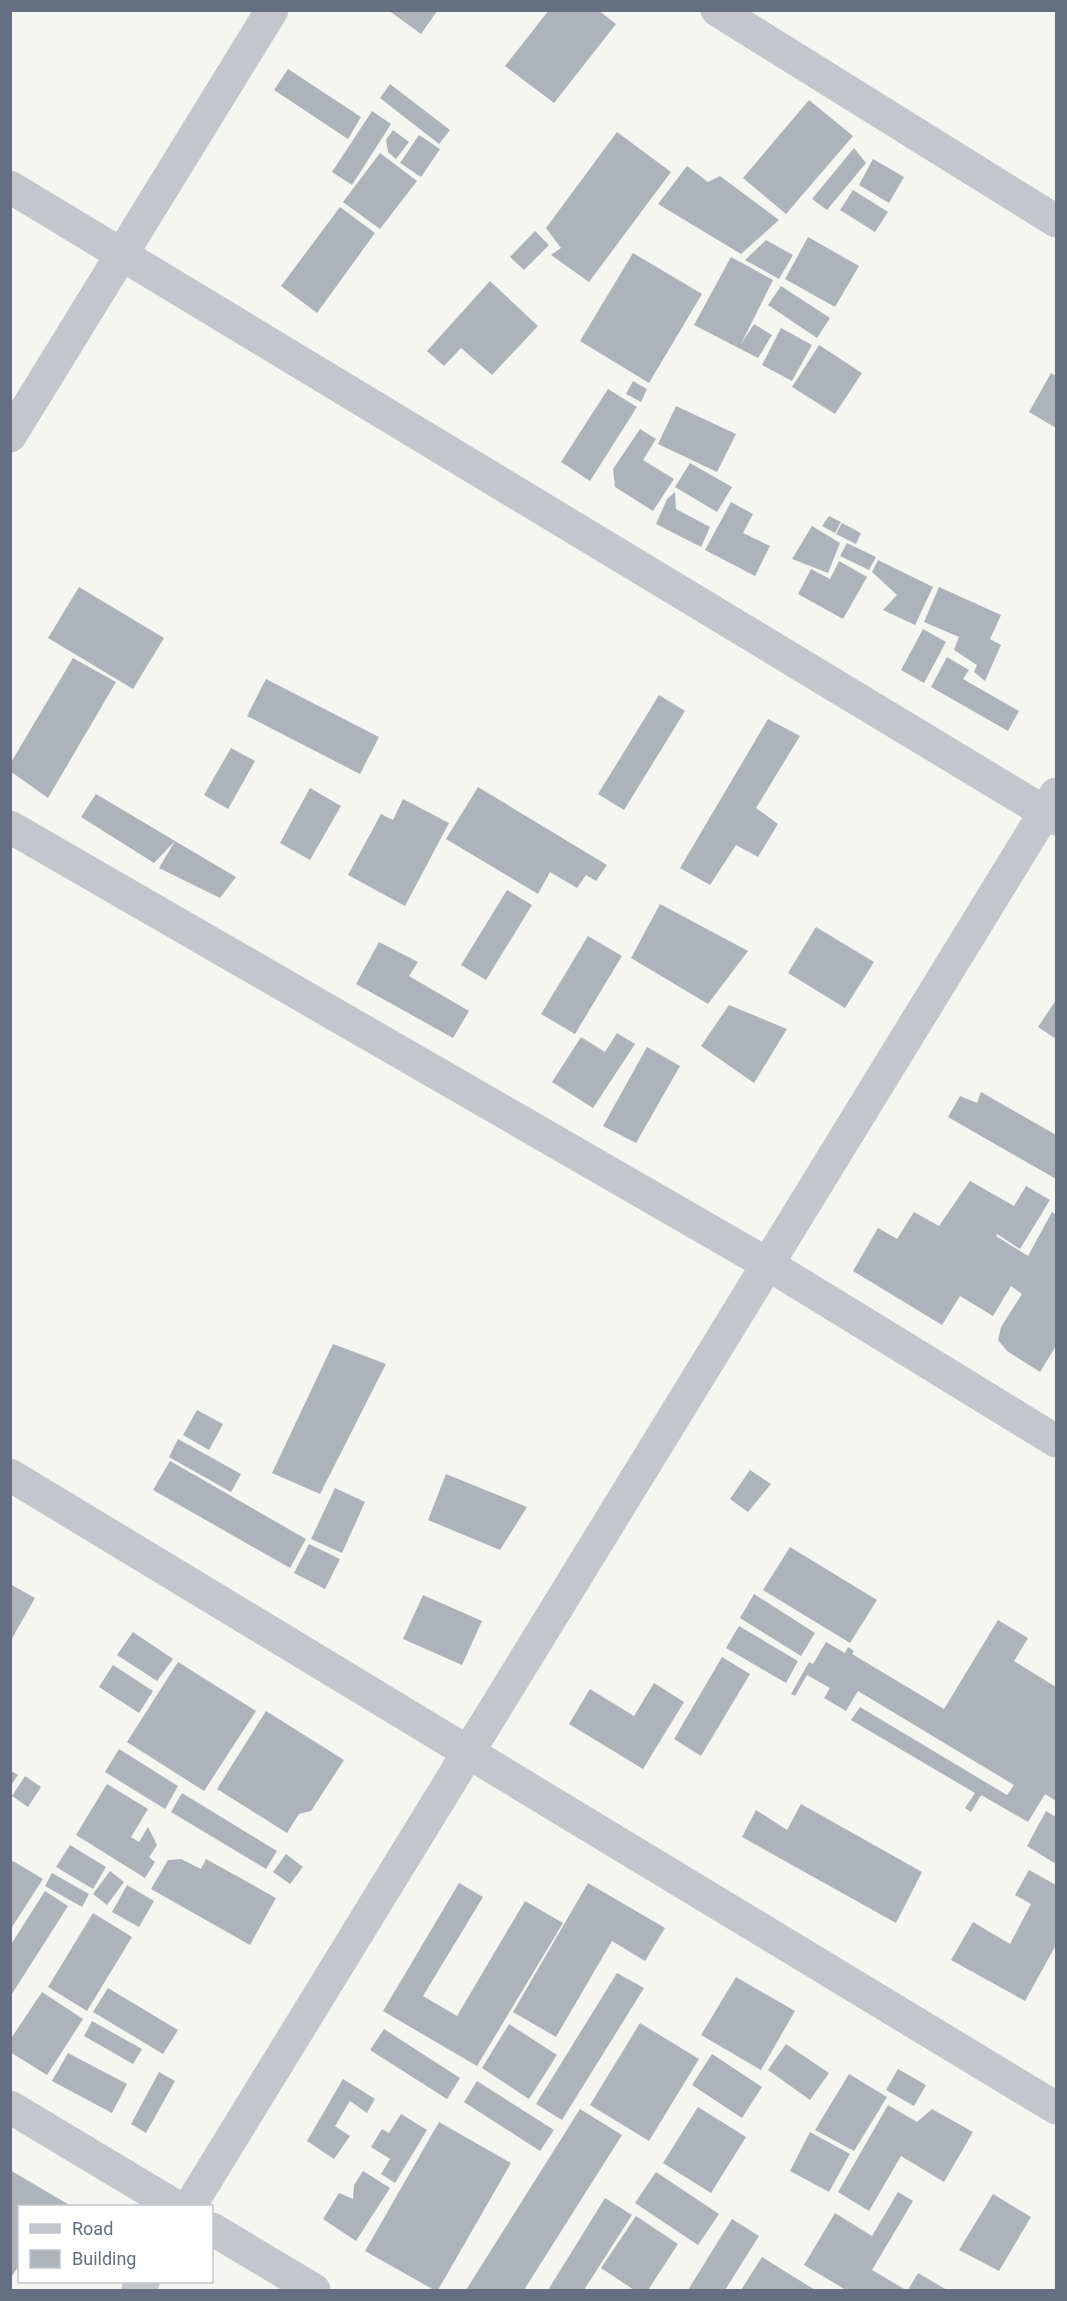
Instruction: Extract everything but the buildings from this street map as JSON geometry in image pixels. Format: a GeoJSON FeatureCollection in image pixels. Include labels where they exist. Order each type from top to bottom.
{"type":"FeatureCollection","features":[{"type":"Feature","properties":{"kind":"street"},"geometry":{"type":"LineString","coordinates":[[10,436],[272,10]]}},
{"type":"Feature","properties":{"kind":"street"},"geometry":{"type":"LineString","coordinates":[[717,10],[1056,221]]}},
{"type":"Feature","properties":{"kind":"street"},"geometry":{"type":"LineString","coordinates":[[10,186],[122,255],[1053,809],[769,1264],[191,2205]]}},
{"type":"Feature","properties":{"kind":"street"},"geometry":{"type":"LineString","coordinates":[[10,827],[769,1264],[1056,1441]]}},
{"type":"Feature","properties":{"kind":"street"},"geometry":{"type":"LineString","coordinates":[[10,1475],[1056,2108]]}},
{"type":"Feature","properties":{"kind":"street"},"geometry":{"type":"LineString","coordinates":[[10,2107],[173,2205]]}},
{"type":"Feature","properties":{"kind":"street"},"geometry":{"type":"LineString","coordinates":[[213,2230],[314,2290]]}}]}
